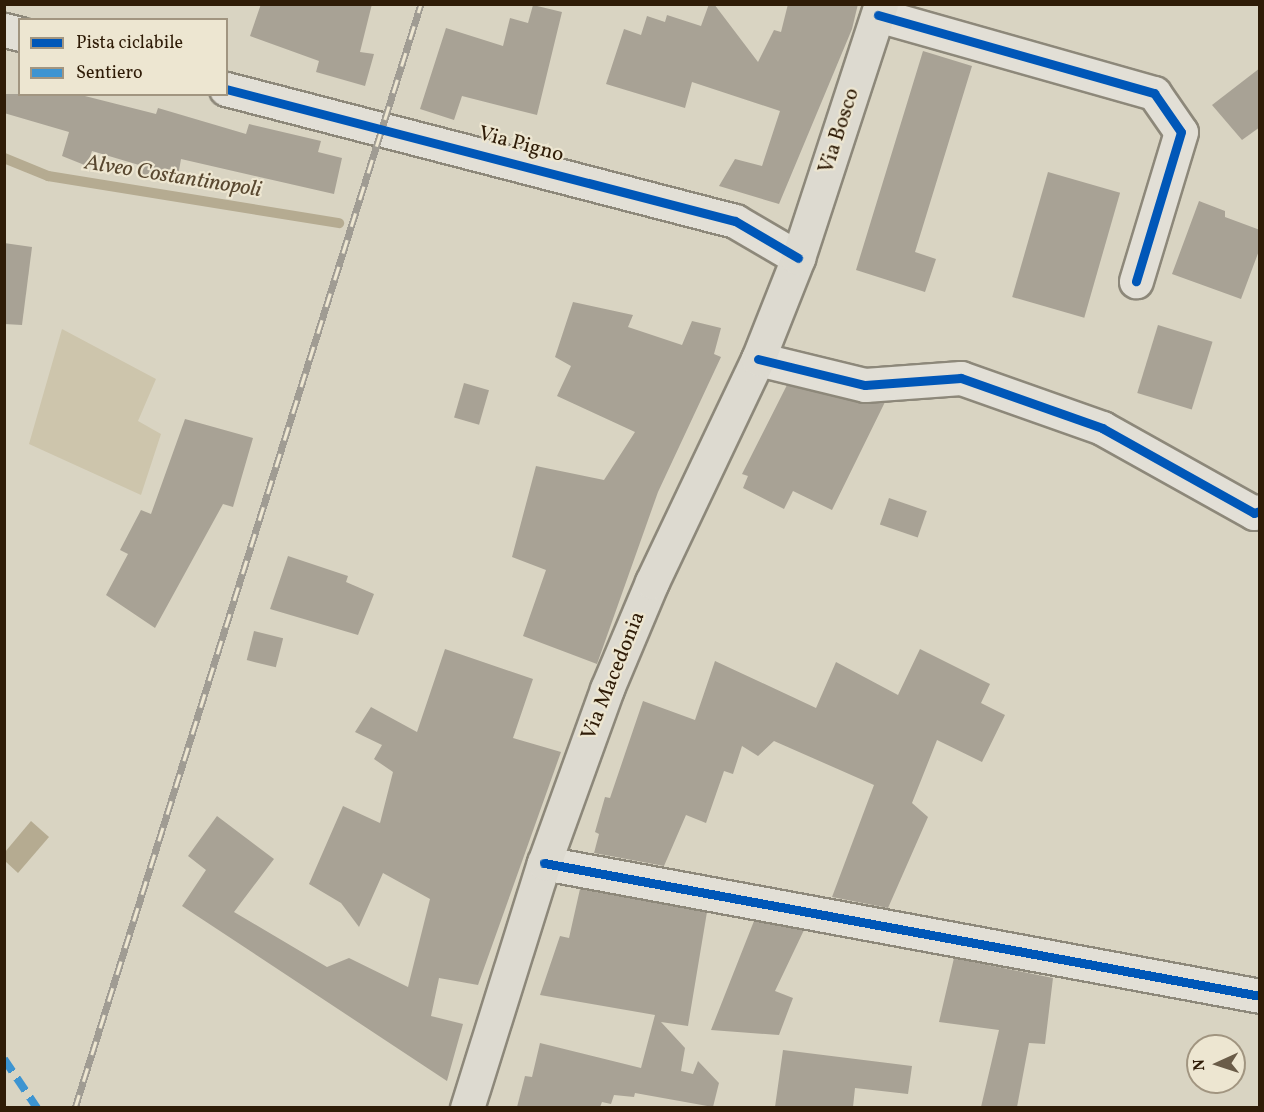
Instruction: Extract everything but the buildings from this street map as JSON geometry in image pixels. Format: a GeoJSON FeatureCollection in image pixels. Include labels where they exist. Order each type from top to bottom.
{"type":"FeatureCollection","features":[{"type":"Feature","properties":{"kind":"main road","name":"Via Bosco"},"geometry":{"type":"LineString","coordinates":[[798,258],[879,10]]}},
{"type":"Feature","properties":{"kind":"main road","name":"Via Macedonia"},"geometry":{"type":"LineString","coordinates":[[466,1107],[544,863],[607,689],[652,582],[758,359],[798,258]]}},
{"type":"Feature","properties":{"kind":"street"},"geometry":{"type":"LineString","coordinates":[[879,10],[1154,93],[1181,132],[1136,281]]}},
{"type":"Feature","properties":{"kind":"street","name":"Via Pigno"},"geometry":{"type":"LineString","coordinates":[[228,89],[735,221],[798,258]]}},
{"type":"Feature","properties":{"kind":"street"},"geometry":{"type":"LineString","coordinates":[[758,359],[865,385],[960,378],[1102,428],[1254,513],[1260,511]]}},
{"type":"Feature","properties":{"kind":"street"},"geometry":{"type":"LineString","coordinates":[[544,863],[1260,996]]}},
{"type":"Feature","properties":{"kind":"shaded area"},"geometry":{"type":"Polygon","coordinates":[[[62,329],[156,379],[138,421],[161,434],[141,495],[29,444],[62,329]]]}},
{"type":"Feature","properties":{"kind":"shaded area"},"geometry":{"type":"Polygon","coordinates":[[[31,821],[49,837],[18,873],[5,861],[5,852],[31,821]]]}},
{"type":"Feature","properties":{"kind":"waterway","name":"Alveo Costantinopoli"},"geometry":{"type":"LineString","coordinates":[[4,158],[48,176],[339,223]]}},
{"type":"Feature","properties":{"kind":"railway"},"geometry":{"type":"LineString","coordinates":[[75,1108],[421,4]]}},
{"type":"Feature","properties":{"kind":"marked path"},"geometry":{"type":"LineString","coordinates":[[4,1059],[37,1108]]}},
{"type":"Feature","properties":{"kind":"cycle path"},"geometry":{"type":"LineString","coordinates":[[878,15],[1154,93],[1181,132],[1136,281]]}},
{"type":"Feature","properties":{"kind":"cycle path"},"geometry":{"type":"LineString","coordinates":[[228,90],[735,221],[798,258]]}},
{"type":"Feature","properties":{"kind":"cycle path"},"geometry":{"type":"LineString","coordinates":[[758,359],[865,385],[961,378],[1102,428],[1254,513],[1260,511]]}},
{"type":"Feature","properties":{"kind":"cycle path"},"geometry":{"type":"LineString","coordinates":[[544,863],[1260,996]]}}]}
